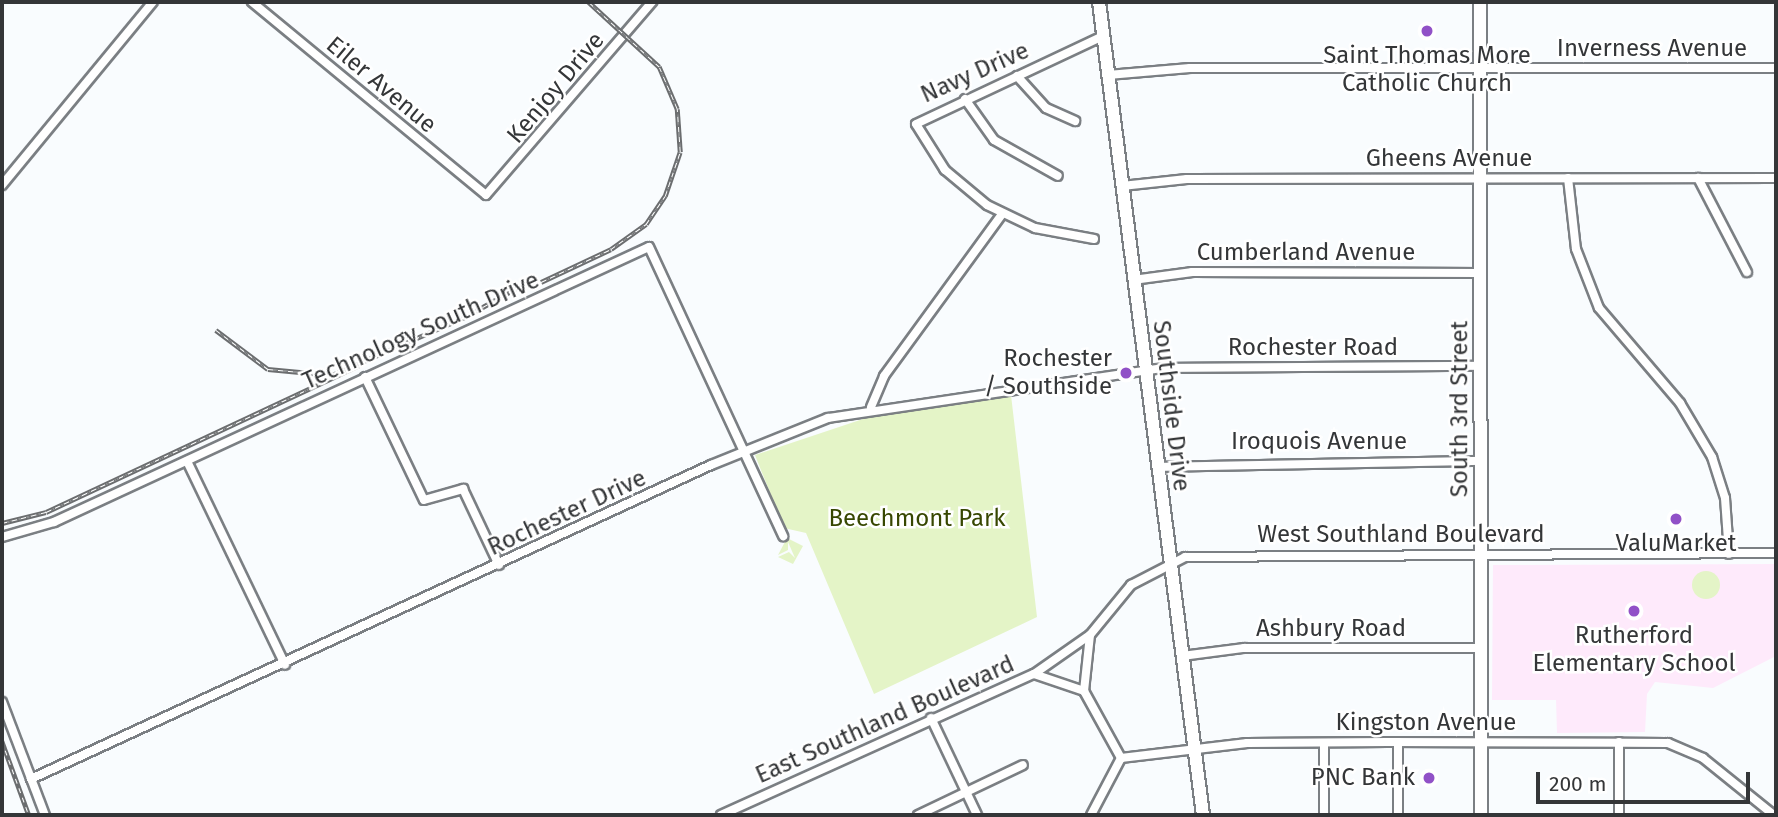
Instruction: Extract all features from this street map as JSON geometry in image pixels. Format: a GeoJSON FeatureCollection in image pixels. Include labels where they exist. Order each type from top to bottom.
{"type":"FeatureCollection","features":[{"type":"Feature","properties":{"kind":"main road","name":"Southside Drive"},"geometry":{"type":"LineString","coordinates":[[1099,2],[1203,815]]}},
{"type":"Feature","properties":{"kind":"main road","name":"South 3rd Street"},"geometry":{"type":"LineString","coordinates":[[1480,2],[1482,815]]}},
{"type":"Feature","properties":{"kind":"street"},"geometry":{"type":"LineString","coordinates":[[2,185],[153,2]]}},
{"type":"Feature","properties":{"kind":"street","name":"Eiler Avenue"},"geometry":{"type":"LineString","coordinates":[[252,2],[486,195]]}},
{"type":"Feature","properties":{"kind":"street","name":"Kenjoy Drive"},"geometry":{"type":"LineString","coordinates":[[486,195],[652,2]]}},
{"type":"Feature","properties":{"kind":"street","name":"Navy Drive"},"geometry":{"type":"LineString","coordinates":[[1094,239],[1058,234],[1003,214],[954,178],[918,133],[918,120],[1103,36]]}},
{"type":"Feature","properties":{"kind":"street","name":"Inverness Avenue"},"geometry":{"type":"LineString","coordinates":[[1108,75],[1155,69],[1776,68]]}},
{"type":"Feature","properties":{"kind":"street"},"geometry":{"type":"LineString","coordinates":[[1017,76],[1046,108],[1075,121]]}},
{"type":"Feature","properties":{"kind":"street"},"geometry":{"type":"LineString","coordinates":[[965,99],[995,140],[1058,176]]}},
{"type":"Feature","properties":{"kind":"street","name":"Gheens Avenue"},"geometry":{"type":"LineString","coordinates":[[1122,186],[1187,178],[1776,178]]}},
{"type":"Feature","properties":{"kind":"street"},"geometry":{"type":"LineString","coordinates":[[1567,178],[1576,250],[1599,308],[1680,403],[1712,457],[1725,498],[1728,554]]}},
{"type":"Feature","properties":{"kind":"street"},"geometry":{"type":"LineString","coordinates":[[1698,178],[1747,272]]}},
{"type":"Feature","properties":{"kind":"street"},"geometry":{"type":"LineString","coordinates":[[871,407],[884,376],[1003,214]]}},
{"type":"Feature","properties":{"kind":"street","name":"Technology South Drive"},"geometry":{"type":"LineString","coordinates":[[2,537],[46,526],[649,247],[745,451]]}},
{"type":"Feature","properties":{"kind":"street","name":"Cumberland Avenue"},"geometry":{"type":"LineString","coordinates":[[1133,280],[1192,272],[1480,273]]}},
{"type":"Feature","properties":{"kind":"street","name":"Rochester Road"},"geometry":{"type":"LineString","coordinates":[[1145,370],[1481,366]]}},
{"type":"Feature","properties":{"kind":"street","name":"Rochester Drive"},"geometry":{"type":"LineString","coordinates":[[31,779],[745,451],[871,407],[1145,370]]}},
{"type":"Feature","properties":{"kind":"street"},"geometry":{"type":"LineString","coordinates":[[365,377],[424,499],[463,489],[499,565]]}},
{"type":"Feature","properties":{"kind":"street"},"geometry":{"type":"LineString","coordinates":[[745,451],[783,536]]}},
{"type":"Feature","properties":{"kind":"street","name":"Iroquois Avenue"},"geometry":{"type":"LineString","coordinates":[[1157,467],[1238,460],[1481,461]]}},
{"type":"Feature","properties":{"kind":"street"},"geometry":{"type":"LineString","coordinates":[[187,461],[285,664]]}},
{"type":"Feature","properties":{"kind":"street","name":"West Southland Boulevard"},"geometry":{"type":"LineString","coordinates":[[1062,653],[1090,635],[1131,585],[1171,562],[1216,554],[1776,553]]}},
{"type":"Feature","properties":{"kind":"street"},"geometry":{"type":"LineString","coordinates":[[1090,635],[1084,691],[1121,758],[1091,815]]}},
{"type":"Feature","properties":{"kind":"street","name":"Ashbury Road"},"geometry":{"type":"LineString","coordinates":[[1182,656],[1244,648],[1481,648]]}},
{"type":"Feature","properties":{"kind":"street","name":"East Southland Boulevard"},"geometry":{"type":"LineString","coordinates":[[721,815],[931,718],[1034,674],[1062,653]]}},
{"type":"Feature","properties":{"kind":"street"},"geometry":{"type":"LineString","coordinates":[[1034,674],[1084,691]]}},
{"type":"Feature","properties":{"kind":"street"},"geometry":{"type":"LineString","coordinates":[[2,702],[45,815]]}},
{"type":"Feature","properties":{"kind":"street"},"geometry":{"type":"LineString","coordinates":[[931,718],[977,815]]}},
{"type":"Feature","properties":{"kind":"street"},"geometry":{"type":"LineString","coordinates":[[1398,742],[1398,815]]}},
{"type":"Feature","properties":{"kind":"street"},"geometry":{"type":"LineString","coordinates":[[1324,743],[1324,815]]}},
{"type":"Feature","properties":{"kind":"street","name":"Kingston Avenue"},"geometry":{"type":"LineString","coordinates":[[1121,758],[1194,750],[1324,743],[1668,743],[1691,751],[1774,815]]}},
{"type":"Feature","properties":{"kind":"street"},"geometry":{"type":"LineString","coordinates":[[1619,743],[1619,815]]}},
{"type":"Feature","properties":{"kind":"street"},"geometry":{"type":"LineString","coordinates":[[918,815],[1023,765]]}},
{"type":"Feature","properties":{"kind":"street"},"geometry":{"type":"LineString","coordinates":[[741,806],[746,815]]}},
{"type":"Feature","properties":{"kind":"shaded area","name":"Rutherford Elementary School"},"geometry":{"type":"Polygon","coordinates":[[[1776,564],[1776,656],[1713,688],[1655,682],[1647,694],[1645,732],[1557,733],[1556,700],[1492,700],[1493,565],[1776,564]]]}},
{"type":"Feature","properties":{"kind":"green space","name":"Beechmont Park"},"geometry":{"type":"Polygon","coordinates":[[[1011,395],[1037,617],[874,694],[806,533],[784,528],[755,455],[872,416],[1011,395]]]}},
{"type":"Feature","properties":{"kind":"green space"},"geometry":{"type":"Polygon","coordinates":[[[787,538],[803,546],[793,564],[778,557],[789,552],[795,558],[788,542],[788,550],[778,555],[787,538]]]}},
{"type":"Feature","properties":{"kind":"green space"},"geometry":{"type":"Polygon","coordinates":[[[1706,571],[1716,575],[1720,585],[1716,595],[1706,599],[1696,595],[1692,585],[1696,575],[1706,571]]]}},
{"type":"Feature","properties":{"kind":"railway"},"geometry":{"type":"LineString","coordinates":[[541,282],[611,249],[646,224],[665,196],[680,152],[677,109],[659,67],[588,2]]}},
{"type":"Feature","properties":{"kind":"railway"},"geometry":{"type":"LineString","coordinates":[[216,330],[268,369],[332,375],[465,317],[529,281]]}},
{"type":"Feature","properties":{"kind":"railway"},"geometry":{"type":"LineString","coordinates":[[2,523],[46,512],[360,365]]}},
{"type":"Feature","properties":{"kind":"railway"},"geometry":{"type":"LineString","coordinates":[[2,741],[29,815]]}},
{"type":"Feature","properties":{"kind":"place","name":"Saint Thomas More Catholic Church"},"geometry":{"type":"Point","coordinates":[1427,31]}},
{"type":"Feature","properties":{"kind":"place","name":"Rochester / Southside"},"geometry":{"type":"Point","coordinates":[1126,373]}},
{"type":"Feature","properties":{"kind":"place","name":"ValuMarket"},"geometry":{"type":"Point","coordinates":[1676,519]}},
{"type":"Feature","properties":{"kind":"place","name":"Rutherford Elementary School"},"geometry":{"type":"Point","coordinates":[1634,611]}},
{"type":"Feature","properties":{"kind":"place","name":"PNC Bank"},"geometry":{"type":"Point","coordinates":[1429,778]}}]}
